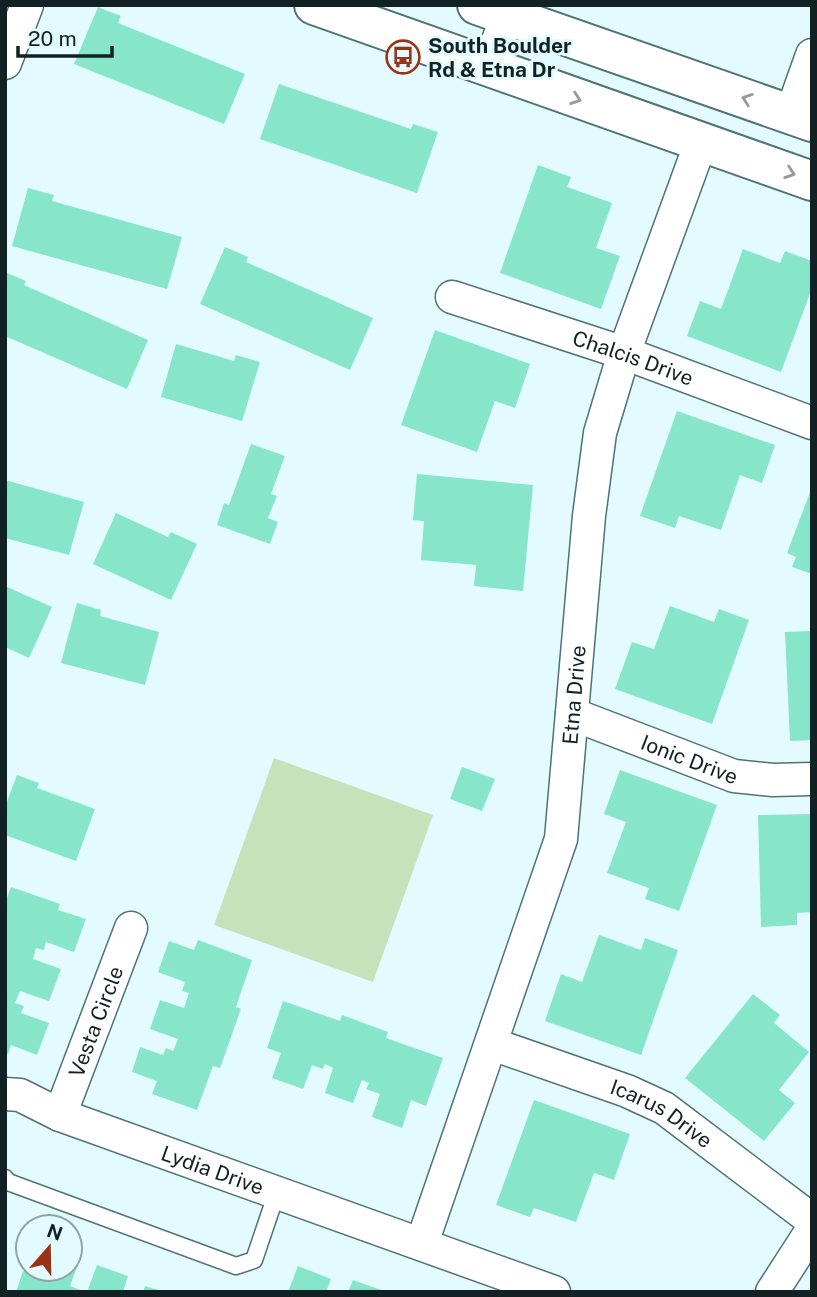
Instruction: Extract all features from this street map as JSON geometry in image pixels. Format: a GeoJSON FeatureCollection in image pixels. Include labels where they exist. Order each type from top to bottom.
{"type":"FeatureCollection","features":[{"type":"Feature","properties":{"kind":"main road"},"geometry":{"type":"LineString","coordinates":[[314,5],[812,181]]}},
{"type":"Feature","properties":{"kind":"main road"},"geometry":{"type":"LineString","coordinates":[[498,9],[802,118]]}},
{"type":"Feature","properties":{"kind":"street"},"geometry":{"type":"LineString","coordinates":[[5,63],[27,5]]}},
{"type":"Feature","properties":{"kind":"street"},"geometry":{"type":"LineString","coordinates":[[488,68],[498,9]]}},
{"type":"Feature","properties":{"kind":"street"},"geometry":{"type":"LineString","coordinates":[[802,118],[812,55]]}},
{"type":"Feature","properties":{"kind":"street","name":"Etna Drive"},"geometry":{"type":"LineString","coordinates":[[422,1243],[561,839],[589,516],[600,433],[624,353],[701,142]]}},
{"type":"Feature","properties":{"kind":"street","name":"Chalcis Drive"},"geometry":{"type":"LineString","coordinates":[[452,297],[624,353],[812,423]]}},
{"type":"Feature","properties":{"kind":"street","name":"Ionic Drive"},"geometry":{"type":"LineString","coordinates":[[572,714],[734,776],[773,780],[812,779]]}},
{"type":"Feature","properties":{"kind":"street","name":"Vesta Circle"},"geometry":{"type":"LineString","coordinates":[[60,1115],[131,928]]}},
{"type":"Feature","properties":{"kind":"street","name":"Icarus Drive"},"geometry":{"type":"LineString","coordinates":[[492,1044],[627,1091],[664,1108],[800,1255]]}},
{"type":"Feature","properties":{"kind":"street","name":"Lydia Drive"},"geometry":{"type":"LineString","coordinates":[[5,1094],[20,1095],[60,1115],[554,1292]]}},
{"type":"Feature","properties":{"kind":"lane"},"geometry":{"type":"LineString","coordinates":[[5,1178],[8,1182],[236,1266],[254,1260],[277,1192]]}},
{"type":"Feature","properties":{"kind":"green space"},"geometry":{"type":"Polygon","coordinates":[[[274,758],[433,815],[373,982],[214,925],[274,758]]]}},
{"type":"Feature","properties":{"kind":"building"},"geometry":{"type":"Polygon","coordinates":[[[98,7],[121,16],[118,23],[245,74],[224,124],[74,64],[98,7]]]}},
{"type":"Feature","properties":{"kind":"building"},"geometry":{"type":"Polygon","coordinates":[[[279,84],[411,129],[413,124],[438,132],[417,193],[260,139],[279,84]]]}},
{"type":"Feature","properties":{"kind":"building"},"geometry":{"type":"Polygon","coordinates":[[[538,165],[571,177],[567,187],[612,203],[596,248],[620,256],[601,309],[500,273],[538,165]]]}},
{"type":"Feature","properties":{"kind":"building"},"geometry":{"type":"Polygon","coordinates":[[[28,188],[54,195],[52,201],[182,237],[167,289],[12,246],[28,188]]]}},
{"type":"Feature","properties":{"kind":"building"},"geometry":{"type":"Polygon","coordinates":[[[225,247],[248,257],[246,262],[373,318],[350,370],[200,304],[225,247]]]}},
{"type":"Feature","properties":{"kind":"building"},"geometry":{"type":"Polygon","coordinates":[[[743,249],[780,263],[785,251],[812,261],[812,288],[781,372],[687,336],[700,301],[721,309],[743,249]]]}},
{"type":"Feature","properties":{"kind":"building"},"geometry":{"type":"Polygon","coordinates":[[[5,272],[26,281],[24,285],[148,340],[127,389],[5,336],[5,272]]]}},
{"type":"Feature","properties":{"kind":"building"},"geometry":{"type":"Polygon","coordinates":[[[435,330],[530,364],[515,408],[495,401],[477,452],[401,425],[435,330]]]}},
{"type":"Feature","properties":{"kind":"building"},"geometry":{"type":"Polygon","coordinates":[[[176,344],[234,361],[236,355],[260,362],[242,421],[161,397],[176,344]]]}},
{"type":"Feature","properties":{"kind":"building"},"geometry":{"type":"Polygon","coordinates":[[[677,411],[775,445],[762,483],[740,475],[721,530],[679,516],[675,528],[640,516],[677,411]]]}},
{"type":"Feature","properties":{"kind":"building"},"geometry":{"type":"Polygon","coordinates":[[[251,444],[285,456],[271,494],[277,496],[268,518],[278,522],[270,544],[217,525],[224,503],[229,505],[251,444]]]}},
{"type":"Feature","properties":{"kind":"building"},"geometry":{"type":"Polygon","coordinates":[[[417,474],[533,485],[523,591],[474,586],[476,565],[421,560],[424,521],[413,520],[417,474]]]}},
{"type":"Feature","properties":{"kind":"building"},"geometry":{"type":"Polygon","coordinates":[[[5,480],[84,502],[69,555],[5,538],[5,480]]]}},
{"type":"Feature","properties":{"kind":"building"},"geometry":{"type":"Polygon","coordinates":[[[812,487],[812,574],[792,567],[796,557],[787,553],[812,487]]]}},
{"type":"Feature","properties":{"kind":"building"},"geometry":{"type":"Polygon","coordinates":[[[116,513],[168,537],[171,532],[197,544],[171,600],[93,564],[116,513]]]}},
{"type":"Feature","properties":{"kind":"building"},"geometry":{"type":"Polygon","coordinates":[[[5,586],[52,607],[29,658],[5,647],[5,586]]]}},
{"type":"Feature","properties":{"kind":"building"},"geometry":{"type":"Polygon","coordinates":[[[77,603],[101,610],[100,616],[159,632],[145,685],[61,663],[77,603]]]}},
{"type":"Feature","properties":{"kind":"building"},"geometry":{"type":"Polygon","coordinates":[[[670,606],[714,622],[719,609],[749,620],[712,724],[615,689],[632,642],[654,649],[670,606]]]}},
{"type":"Feature","properties":{"kind":"building"},"geometry":{"type":"Polygon","coordinates":[[[812,631],[812,740],[790,741],[785,632],[812,631]]]}},
{"type":"Feature","properties":{"kind":"building"},"geometry":{"type":"Polygon","coordinates":[[[462,767],[495,779],[482,811],[450,799],[462,767]]]}},
{"type":"Feature","properties":{"kind":"building"},"geometry":{"type":"Polygon","coordinates":[[[620,770],[717,805],[679,911],[645,899],[649,888],[607,873],[626,822],[604,814],[620,770]]]}},
{"type":"Feature","properties":{"kind":"building"},"geometry":{"type":"Polygon","coordinates":[[[17,775],[39,783],[37,788],[95,809],[76,861],[5,835],[5,807],[17,775]]]}},
{"type":"Feature","properties":{"kind":"building"},"geometry":{"type":"Polygon","coordinates":[[[812,814],[812,912],[797,913],[797,925],[761,927],[758,815],[812,814]]]}},
{"type":"Feature","properties":{"kind":"building"},"geometry":{"type":"Polygon","coordinates":[[[11,887],[60,904],[58,910],[86,919],[74,952],[46,942],[44,950],[36,948],[33,959],[61,969],[49,1001],[20,991],[15,1003],[24,1006],[21,1013],[49,1023],[37,1055],[11,1045],[8,1054],[5,1052],[5,903],[11,887]]]}},
{"type":"Feature","properties":{"kind":"building"},"geometry":{"type":"Polygon","coordinates":[[[599,935],[641,950],[645,938],[678,950],[641,1055],[545,1021],[561,974],[582,982],[599,935]]]}},
{"type":"Feature","properties":{"kind":"building"},"geometry":{"type":"Polygon","coordinates":[[[198,940],[252,960],[236,1007],[241,1009],[220,1068],[213,1066],[197,1110],[152,1094],[157,1081],[132,1072],[140,1047],[163,1055],[166,1048],[173,1051],[178,1039],[150,1029],[160,1000],[184,1008],[189,993],[182,991],[185,982],[158,972],[169,941],[194,950],[198,940]]]}},
{"type":"Feature","properties":{"kind":"building"},"geometry":{"type":"Polygon","coordinates":[[[753,994],[780,1015],[774,1023],[809,1052],[779,1090],[795,1103],[764,1141],[685,1078],[753,994]]]}},
{"type":"Feature","properties":{"kind":"building"},"geometry":{"type":"Polygon","coordinates":[[[283,1001],[340,1021],[342,1015],[388,1032],[386,1038],[443,1058],[426,1106],[411,1100],[402,1128],[372,1117],[380,1094],[366,1089],[369,1083],[362,1080],[353,1103],[325,1093],[333,1068],[325,1064],[323,1069],[312,1065],[303,1089],[272,1078],[281,1053],[267,1048],[283,1001]]]}},
{"type":"Feature","properties":{"kind":"building"},"geometry":{"type":"Polygon","coordinates":[[[534,1100],[630,1134],[614,1180],[594,1173],[576,1222],[534,1208],[530,1217],[496,1205],[534,1100]]]}},
{"type":"Feature","properties":{"kind":"building"},"geometry":{"type":"Polygon","coordinates":[[[97,1265],[128,1276],[123,1292],[87,1292],[97,1265]]]}},
{"type":"Feature","properties":{"kind":"building"},"geometry":{"type":"Polygon","coordinates":[[[298,1266],[331,1279],[326,1292],[288,1292],[298,1266]]]}},
{"type":"Feature","properties":{"kind":"building"},"geometry":{"type":"Polygon","coordinates":[[[353,1280],[384,1291],[384,1292],[348,1292],[353,1280]]]}},
{"type":"Feature","properties":{"kind":"building"},"geometry":{"type":"Polygon","coordinates":[[[19,1283],[71,1283],[70,1286],[85,1292],[16,1292],[19,1283]]]}},
{"type":"Feature","properties":{"kind":"building"},"geometry":{"type":"Polygon","coordinates":[[[145,1286],[162,1291],[162,1292],[143,1292],[145,1286]]]}},
{"type":"Feature","properties":{"kind":"place","name":"South Boulder Rd & Etna Dr"},"geometry":{"type":"Point","coordinates":[403,57]}}]}
